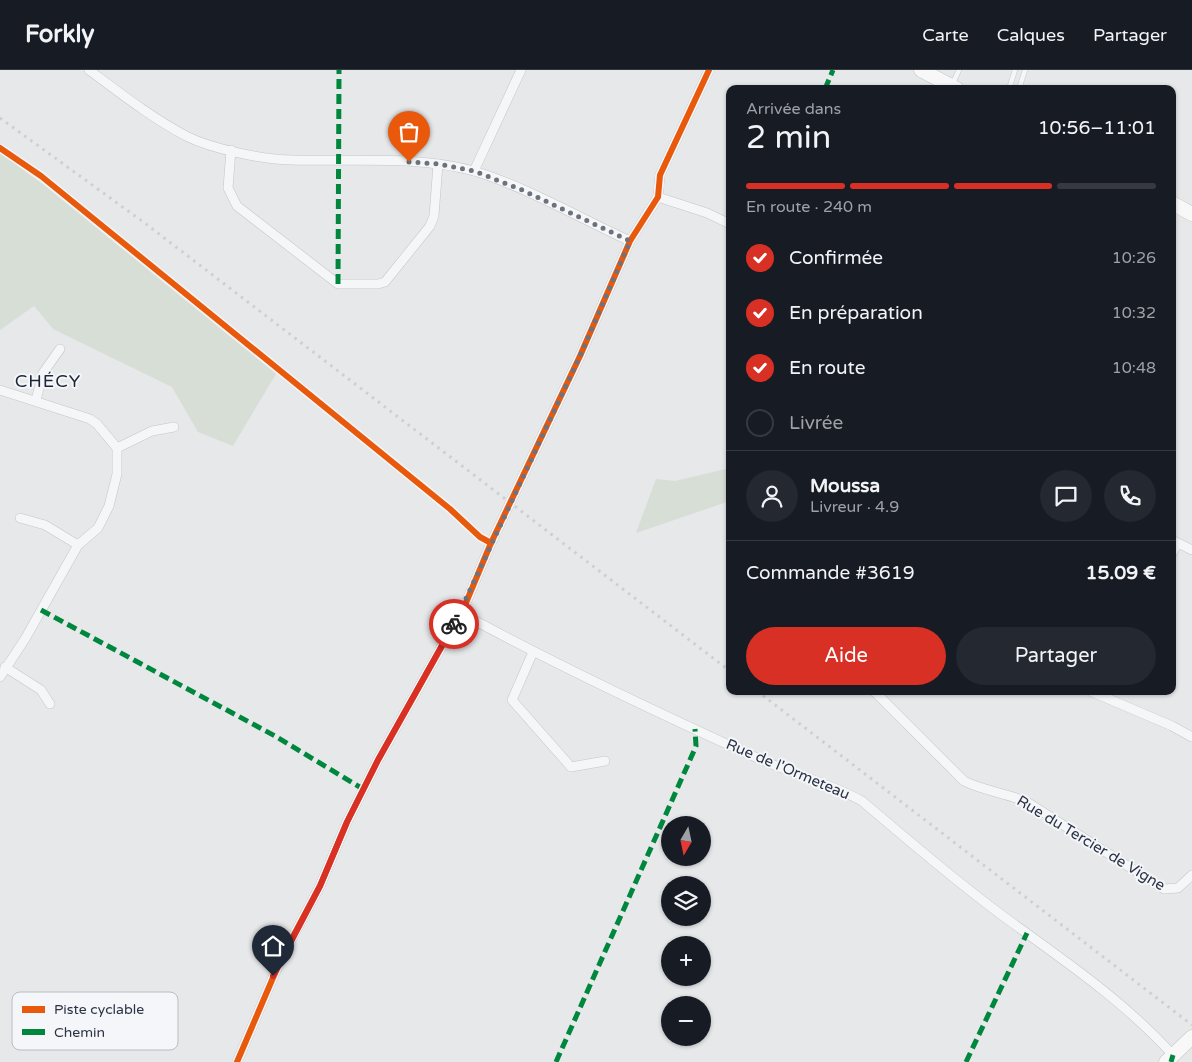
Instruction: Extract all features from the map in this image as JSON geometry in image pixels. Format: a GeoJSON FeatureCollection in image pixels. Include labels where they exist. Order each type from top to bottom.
{"type":"FeatureCollection","features":[{"type":"Feature","properties":{"kind":"main road"},"geometry":{"type":"LineString","coordinates":[[921,70],[950,85]]}},
{"type":"Feature","properties":{"kind":"main road"},"geometry":{"type":"LineString","coordinates":[[1176,206],[1192,214]]}},
{"type":"Feature","properties":{"kind":"main road"},"geometry":{"type":"LineString","coordinates":[[1170,1058],[1192,1037]]}},
{"type":"Feature","properties":{"kind":"street"},"geometry":{"type":"LineString","coordinates":[[89,70],[135,104],[188,136],[231,150],[291,160],[395,161],[438,164],[474,171],[522,190],[630,241]]}},
{"type":"Feature","properties":{"kind":"street"},"geometry":{"type":"LineString","coordinates":[[474,171],[521,70]]}},
{"type":"Feature","properties":{"kind":"street"},"geometry":{"type":"LineString","coordinates":[[237,1062],[281,959],[320,886],[355,805],[412,697],[461,613],[580,356],[630,241],[658,197],[660,175],[709,70]]}},
{"type":"Feature","properties":{"kind":"street"},"geometry":{"type":"LineString","coordinates":[[231,150],[228,188],[237,206],[338,284],[378,284],[386,282],[430,226],[434,216],[438,164]]}},
{"type":"Feature","properties":{"kind":"street"},"geometry":{"type":"LineString","coordinates":[[658,197],[707,213],[726,222]]}},
{"type":"Feature","properties":{"kind":"street"},"geometry":{"type":"LineString","coordinates":[[36,400],[43,373],[60,349]]}},
{"type":"Feature","properties":{"kind":"street"},"geometry":{"type":"LineString","coordinates":[[0,390],[36,400],[90,419],[97,424],[117,448],[117,474],[109,506],[98,528],[78,545],[0,677]]}},
{"type":"Feature","properties":{"kind":"street"},"geometry":{"type":"LineString","coordinates":[[117,448],[152,431],[174,427]]}},
{"type":"Feature","properties":{"kind":"street"},"geometry":{"type":"LineString","coordinates":[[20,518],[45,525],[78,545]]}},
{"type":"Feature","properties":{"kind":"street"},"geometry":{"type":"LineString","coordinates":[[1176,542],[1192,550]]}},
{"type":"Feature","properties":{"kind":"street","name":"Rue de l'Ormeteau"},"geometry":{"type":"LineString","coordinates":[[461,613],[533,652],[756,758],[845,792],[862,801],[1001,915],[1100,986],[1144,1024],[1170,1058]]}},
{"type":"Feature","properties":{"kind":"street"},"geometry":{"type":"LineString","coordinates":[[533,652],[512,700],[571,767],[605,761]]}},
{"type":"Feature","properties":{"kind":"street"},"geometry":{"type":"LineString","coordinates":[[5,667],[41,690],[50,704]]}},
{"type":"Feature","properties":{"kind":"street","name":"Rue du Tercier de Vigne"},"geometry":{"type":"LineString","coordinates":[[878,695],[964,781],[977,787],[1027,802],[1164,888],[1178,888],[1192,875]]}},
{"type":"Feature","properties":{"kind":"street"},"geometry":{"type":"LineString","coordinates":[[1099,695],[1172,726],[1192,737]]}},
{"type":"Feature","properties":{"kind":"lane"},"geometry":{"type":"LineString","coordinates":[[955,85],[959,70]]}},
{"type":"Feature","properties":{"kind":"lane"},"geometry":{"type":"LineString","coordinates":[[1010,85],[1015,70]]}},
{"type":"Feature","properties":{"kind":"lane"},"geometry":{"type":"LineString","coordinates":[[1020,85],[1025,70]]}},
{"type":"Feature","properties":{"kind":"shaded area"},"geometry":{"type":"Polygon","coordinates":[[[0,153],[45,186],[276,374],[233,446],[198,432],[172,387],[53,329],[34,306],[0,330],[0,153]]]}},
{"type":"Feature","properties":{"kind":"shaded area"},"geometry":{"type":"Polygon","coordinates":[[[726,469],[726,502],[636,533],[656,479],[675,481],[726,469]]]}},
{"type":"Feature","properties":{"kind":"railway"},"geometry":{"type":"LineString","coordinates":[[0,118],[146,224],[726,668]]}},
{"type":"Feature","properties":{"kind":"railway"},"geometry":{"type":"LineString","coordinates":[[762,695],[1192,1025]]}},
{"type":"Feature","properties":{"kind":"marked path"},"geometry":{"type":"LineString","coordinates":[[338,284],[339,70]]}},
{"type":"Feature","properties":{"kind":"marked path"},"geometry":{"type":"LineString","coordinates":[[827,85],[833,70]]}},
{"type":"Feature","properties":{"kind":"marked path"},"geometry":{"type":"LineString","coordinates":[[41,610],[275,736],[363,789]]}},
{"type":"Feature","properties":{"kind":"marked path"},"geometry":{"type":"LineString","coordinates":[[556,1062],[696,746],[695,729]]}},
{"type":"Feature","properties":{"kind":"marked path"},"geometry":{"type":"LineString","coordinates":[[966,1062],[1027,933]]}},
{"type":"Feature","properties":{"kind":"marked path"},"geometry":{"type":"LineString","coordinates":[[1171,1062],[1173,1055]]}},
{"type":"Feature","properties":{"kind":"cycle path"},"geometry":{"type":"LineString","coordinates":[[237,1062],[281,959],[320,886],[347,822],[378,760],[465,605],[491,543],[580,356],[630,241],[658,197],[660,175],[709,70]]}},
{"type":"Feature","properties":{"kind":"cycle path"},"geometry":{"type":"LineString","coordinates":[[0,148],[41,176],[450,509],[480,537],[491,543]]}},
{"type":"Feature","properties":{"kind":"way so far"},"geometry":{"type":"LineString","coordinates":[[409,162],[438,164],[474,171],[522,190],[630,241],[580,356],[491,543],[465,605],[454,624]]}},
{"type":"Feature","properties":{"kind":"district","name":"CHÉCY"},"geometry":{"type":"Point","coordinates":[48,381]}},
{"type":"Feature","properties":{"kind":"route"},"geometry":{"type":"LineString","coordinates":[[273,976],[320,886],[347,822],[378,760],[454,624]]}}]}
